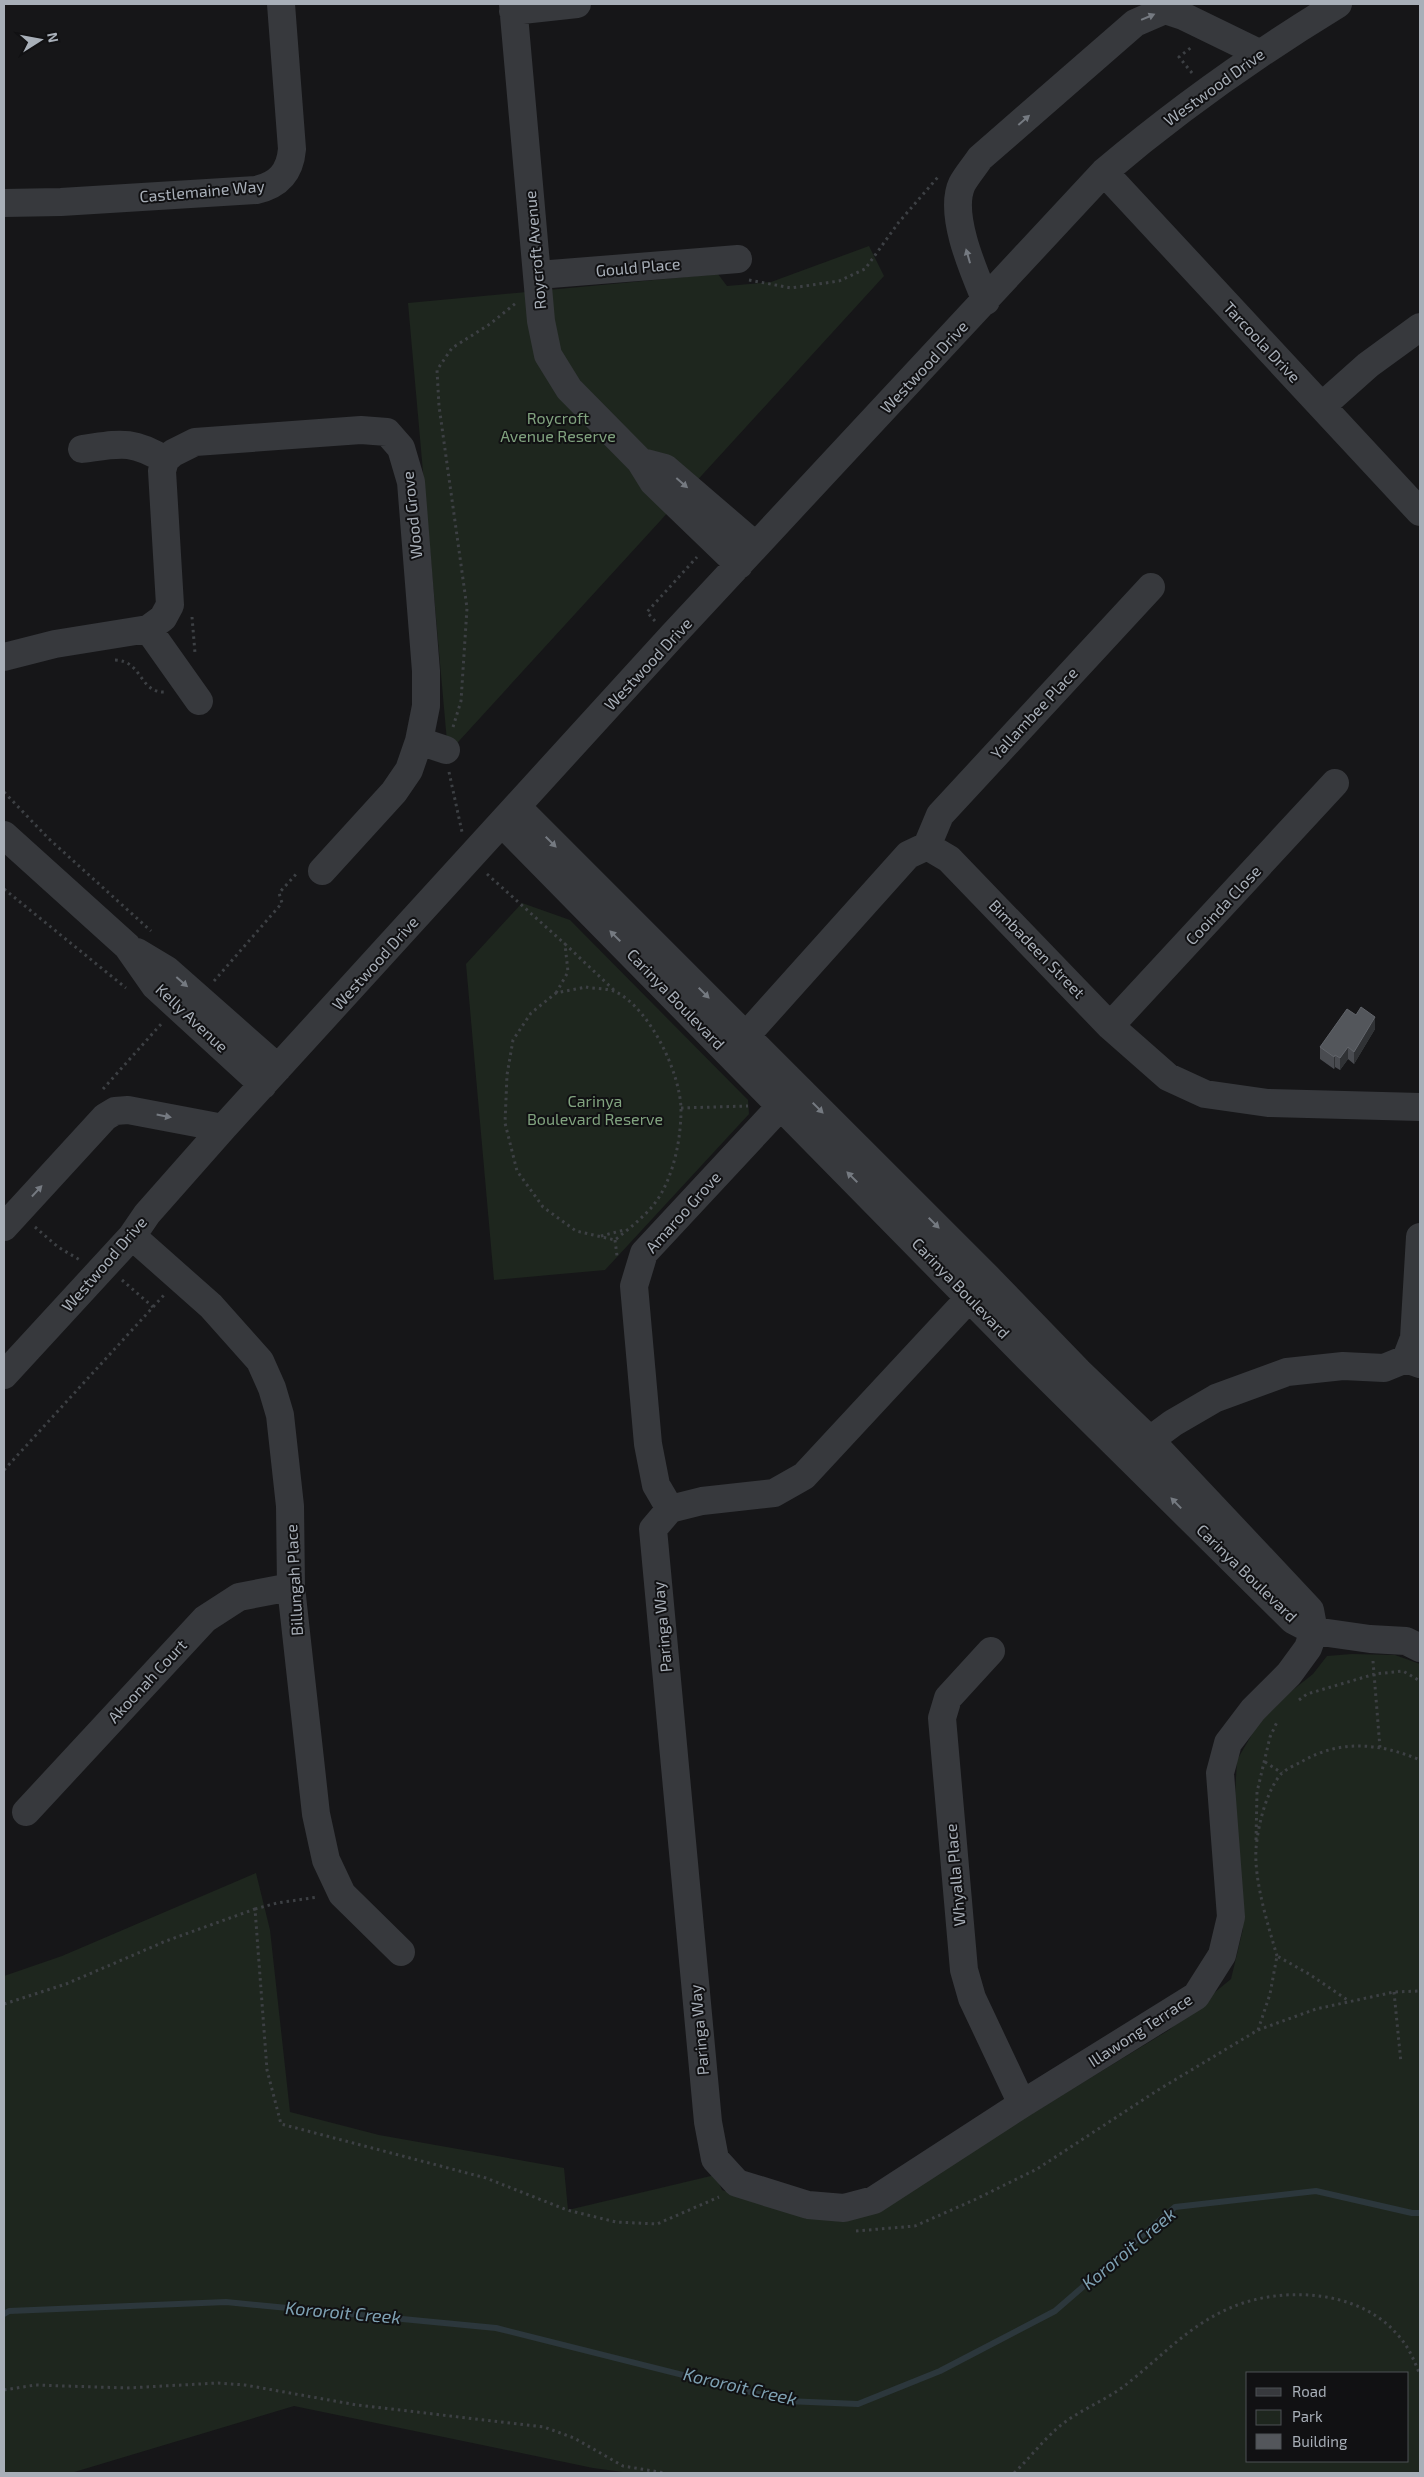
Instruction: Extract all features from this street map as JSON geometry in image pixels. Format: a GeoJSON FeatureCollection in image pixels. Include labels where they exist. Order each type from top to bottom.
{"type":"FeatureCollection","features":[{"type":"Feature","properties":{"kind":"street","name":"Castlemaine Way"},"geometry":{"type":"LineString","coordinates":[[4,203],[60,202],[256,190],[273,185],[280,180],[290,164],[292,149],[281,4]]}},
{"type":"Feature","properties":{"kind":"street"},"geometry":{"type":"LineString","coordinates":[[513,7],[577,4]]}},
{"type":"Feature","properties":{"kind":"street","name":"Westwood Drive"},"geometry":{"type":"LineString","coordinates":[[4,1375],[132,1236],[147,1214],[223,1128],[672,636],[986,301],[1104,172],[1149,134],[1259,54],[1338,4]]}},
{"type":"Feature","properties":{"kind":"street","name":"Roycroft Avenue"},"geometry":{"type":"LineString","coordinates":[[513,7],[541,321],[548,355],[569,390],[640,461],[653,482],[748,556]]}},
{"type":"Feature","properties":{"kind":"street"},"geometry":{"type":"LineString","coordinates":[[986,301],[969,261],[958,217],[961,186],[980,158],[1134,23],[1165,10],[1183,16],[1259,54]]}},
{"type":"Feature","properties":{"kind":"street","name":"Tarcoola Drive"},"geometry":{"type":"LineString","coordinates":[[1104,172],[1420,512]]}},
{"type":"Feature","properties":{"kind":"street","name":"Gould Place"},"geometry":{"type":"LineString","coordinates":[[538,275],[738,259]]}},
{"type":"Feature","properties":{"kind":"street"},"geometry":{"type":"LineString","coordinates":[[1322,406],[1368,365],[1420,327]]}},
{"type":"Feature","properties":{"kind":"street","name":"Wood Grove"},"geometry":{"type":"LineString","coordinates":[[165,460],[182,447],[207,440],[361,430],[384,431],[395,439],[408,465],[411,482],[426,671],[426,706],[419,741],[409,770],[394,792],[313,868]]}},
{"type":"Feature","properties":{"kind":"street"},"geometry":{"type":"LineString","coordinates":[[4,657],[55,644],[148,629],[164,618],[170,605],[162,478],[165,460],[146,448],[135,445],[120,444],[82,449]]}},
{"type":"Feature","properties":{"kind":"street","name":"Yallambee Place"},"geometry":{"type":"LineString","coordinates":[[927,846],[940,815],[1152,587]]}},
{"type":"Feature","properties":{"kind":"street"},"geometry":{"type":"LineString","coordinates":[[148,629],[192,692]]}},
{"type":"Feature","properties":{"kind":"street"},"geometry":{"type":"LineString","coordinates":[[419,741],[446,750]]}},
{"type":"Feature","properties":{"kind":"street","name":"Cooinda Close"},"geometry":{"type":"LineString","coordinates":[[1110,1026],[1335,784]]}},
{"type":"Feature","properties":{"kind":"street","name":"Carinya Boulevard"},"geometry":{"type":"LineString","coordinates":[[510,815],[1070,1381],[1133,1460],[1310,1610],[1314,1630]]}},
{"type":"Feature","properties":{"kind":"street","name":"Kelly Avenue"},"geometry":{"type":"LineString","coordinates":[[4,836],[127,946],[155,986],[271,1077]]}},
{"type":"Feature","properties":{"kind":"street"},"geometry":{"type":"LineString","coordinates":[[737,1044],[908,855],[927,846]]}},
{"type":"Feature","properties":{"kind":"street","name":"Bimbadeen Street"},"geometry":{"type":"LineString","coordinates":[[927,846],[949,859],[1110,1026],[1168,1077],[1205,1094],[1268,1103],[1420,1107]]}},
{"type":"Feature","properties":{"kind":"street","name":"Amaroo Grove"},"geometry":{"type":"LineString","coordinates":[[670,1509],[656,1486],[648,1444],[634,1286],[644,1253],[789,1097]]}},
{"type":"Feature","properties":{"kind":"street"},"geometry":{"type":"LineString","coordinates":[[4,1227],[105,1117],[115,1111],[128,1110],[223,1128]]}},
{"type":"Feature","properties":{"kind":"street","name":"Billungah Place"},"geometry":{"type":"LineString","coordinates":[[132,1236],[211,1306],[260,1361],[272,1388],[280,1415],[290,1506],[291,1586],[316,1814],[326,1860],[342,1894],[401,1952]]}},
{"type":"Feature","properties":{"kind":"street"},"geometry":{"type":"LineString","coordinates":[[1133,1460],[1150,1440],[1173,1423],[1216,1398],[1287,1372],[1343,1366],[1384,1368],[1413,1361],[1420,1237]]}},
{"type":"Feature","properties":{"kind":"street"},"geometry":{"type":"LineString","coordinates":[[670,1509],[702,1500],[774,1494],[804,1476],[979,1287]]}},
{"type":"Feature","properties":{"kind":"street","name":"Carinya Boulevard"},"geometry":{"type":"LineString","coordinates":[[1070,1381],[1150,1440],[1234,1546]]}},
{"type":"Feature","properties":{"kind":"street","name":"Paringa Way"},"geometry":{"type":"LineString","coordinates":[[670,1509],[653,1529],[707,2112],[715,2159]]}},
{"type":"Feature","properties":{"kind":"street","name":"Akoonah Court"},"geometry":{"type":"LineString","coordinates":[[26,1812],[205,1619],[239,1597],[291,1586]]}},
{"type":"Feature","properties":{"kind":"street"},"geometry":{"type":"LineString","coordinates":[[1314,1630],[1370,1639],[1406,1641],[1420,1648]]}},
{"type":"Feature","properties":{"kind":"street","name":"Illawong Terrace"},"geometry":{"type":"LineString","coordinates":[[715,2159],[737,2183],[808,2205],[844,2208],[874,2200],[1022,2104],[1196,1996],[1222,1955],[1231,1917],[1220,1774],[1228,1743],[1253,1710],[1288,1674],[1308,1648],[1314,1630]]}},
{"type":"Feature","properties":{"kind":"street","name":"Whyalla Place"},"geometry":{"type":"LineString","coordinates":[[991,1650],[948,1698],[942,1718],[964,1970],[972,1998],[1022,2104]]}},
{"type":"Feature","properties":{"kind":"path"},"geometry":{"type":"LineString","coordinates":[[738,259],[749,280],[790,288],[839,281],[866,269],[899,222],[942,172]]}},
{"type":"Feature","properties":{"kind":"path"},"geometry":{"type":"LineString","coordinates":[[522,298],[490,324],[452,348],[437,370],[439,406],[467,608],[461,701],[446,750],[455,809],[470,859],[565,944],[615,992],[643,1015],[661,1045],[675,1078],[681,1108],[677,1152],[661,1193],[644,1216],[615,1240],[576,1231],[542,1207],[517,1171],[505,1123],[507,1075],[513,1040],[531,1013],[556,993],[568,972],[565,944]]}},
{"type":"Feature","properties":{"kind":"path"},"geometry":{"type":"LineString","coordinates":[[672,636],[647,612],[702,551]]}},
{"type":"Feature","properties":{"kind":"path"},"geometry":{"type":"LineString","coordinates":[[111,660],[124,661],[131,664],[152,690],[192,692],[194,668],[191,607]]}},
{"type":"Feature","properties":{"kind":"path"},"geometry":{"type":"LineString","coordinates":[[210,985],[282,902],[279,893],[313,868]]}},
{"type":"Feature","properties":{"kind":"path"},"geometry":{"type":"LineString","coordinates":[[556,993],[586,988],[615,992]]}},
{"type":"Feature","properties":{"kind":"path"},"geometry":{"type":"LineString","coordinates":[[681,1108],[750,1106]]}},
{"type":"Feature","properties":{"kind":"path"},"geometry":{"type":"LineString","coordinates":[[31,1224],[58,1248],[80,1260]]}},
{"type":"Feature","properties":{"kind":"path"},"geometry":{"type":"LineString","coordinates":[[600,1236],[627,1230]]}},
{"type":"Feature","properties":{"kind":"path"},"geometry":{"type":"LineString","coordinates":[[122,1279],[153,1307]]}},
{"type":"Feature","properties":{"kind":"path"},"geometry":{"type":"LineString","coordinates":[[4,1470],[165,1294]]}},
{"type":"Feature","properties":{"kind":"path"},"geometry":{"type":"LineString","coordinates":[[1370,1639],[1375,1674],[1380,1748]]}},
{"type":"Feature","properties":{"kind":"path"},"geometry":{"type":"LineString","coordinates":[[1294,1705],[1307,1694],[1375,1674],[1402,1671],[1420,1681]]}},
{"type":"Feature","properties":{"kind":"path"},"geometry":{"type":"LineString","coordinates":[[1258,2030],[1270,1994],[1277,1956],[1262,1904],[1256,1850],[1257,1792],[1270,1737],[1280,1716]]}},
{"type":"Feature","properties":{"kind":"path"},"geometry":{"type":"LineString","coordinates":[[1256,1850],[1263,1811],[1282,1773],[1318,1752],[1350,1746],[1394,1749],[1420,1760]]}},
{"type":"Feature","properties":{"kind":"path"},"geometry":{"type":"LineString","coordinates":[[1265,1762],[1282,1773]]}},
{"type":"Feature","properties":{"kind":"path"},"geometry":{"type":"LineString","coordinates":[[4,2004],[66,1984],[166,1941],[255,1909],[277,1902],[342,1894]]}},
{"type":"Feature","properties":{"kind":"path"},"geometry":{"type":"LineString","coordinates":[[255,1909],[267,2070],[280,2124],[486,2178],[568,2210],[616,2222],[657,2224],[720,2197],[728,2200]]}},
{"type":"Feature","properties":{"kind":"path"},"geometry":{"type":"LineString","coordinates":[[1277,1956],[1309,1974],[1350,2002]]}},
{"type":"Feature","properties":{"kind":"path"},"geometry":{"type":"LineString","coordinates":[[849,2232],[915,2226],[1037,2169],[1158,2090],[1258,2030],[1316,2009],[1394,1992],[1420,1991]]}},
{"type":"Feature","properties":{"kind":"path"},"geometry":{"type":"LineString","coordinates":[[1394,1992],[1401,2063]]}},
{"type":"Feature","properties":{"kind":"path"},"geometry":{"type":"LineString","coordinates":[[1014,2473],[1045,2438],[1064,2423],[1121,2388],[1206,2320],[1228,2308],[1262,2296],[1305,2295],[1327,2298],[1361,2308],[1395,2331],[1406,2345],[1420,2375]]}},
{"type":"Feature","properties":{"kind":"path"},"geometry":{"type":"LineString","coordinates":[[4,2390],[35,2385],[127,2388],[218,2383],[244,2385],[357,2404],[544,2427],[574,2438],[623,2466],[665,2473]]}},
{"type":"Feature","properties":{"kind":"green space","name":"Roycroft Avenue Reserve"},"geometry":{"type":"Polygon","coordinates":[[[869,246],[884,276],[448,753],[408,303],[718,274],[727,286],[771,282],[869,246]]]}},
{"type":"Feature","properties":{"kind":"green space","name":"Carinya Boulevard Reserve"},"geometry":{"type":"Polygon","coordinates":[[[522,903],[570,920],[748,1100],[749,1114],[605,1270],[494,1280],[466,964],[522,903]]]}},
{"type":"Feature","properties":{"kind":"green space"},"geometry":{"type":"Polygon","coordinates":[[[1352,1654],[1395,1655],[1420,1664],[1420,2473],[630,2473],[593,2468],[294,2406],[71,2473],[4,2473],[4,1976],[62,1956],[256,1873],[270,1930],[290,2112],[379,2135],[564,2168],[568,2210],[715,2175],[722,2190],[762,2203],[869,2213],[1169,2030],[1231,1979],[1243,1929],[1233,1831],[1237,1760],[1265,1712],[1313,1674],[1327,1656],[1352,1654]]]}},
{"type":"Feature","properties":{"kind":"building"},"geometry":{"type":"Polygon","coordinates":[[[1361,1007],[1375,1017],[1354,1052],[1348,1047],[1340,1058],[1335,1055],[1334,1057],[1320,1047],[1347,1009],[1356,1015],[1361,1007]]]}},
{"type":"Feature","properties":{"kind":"waterway","name":"Kororoit Creek"},"geometry":{"type":"LineString","coordinates":[[4,2314],[9,2311],[226,2302],[496,2328],[786,2401],[858,2404],[940,2371],[1055,2311],[1175,2207],[1316,2191],[1412,2213],[1420,2213]]}}]}
